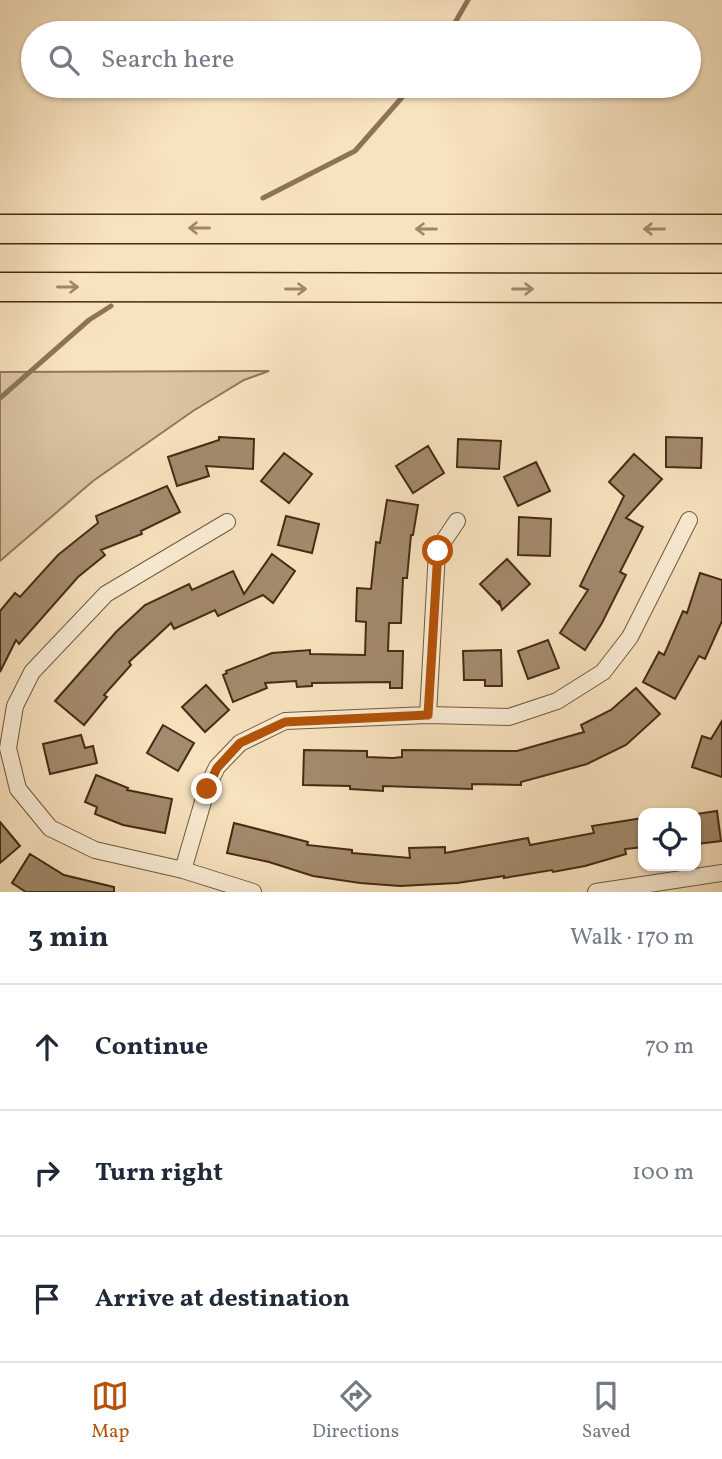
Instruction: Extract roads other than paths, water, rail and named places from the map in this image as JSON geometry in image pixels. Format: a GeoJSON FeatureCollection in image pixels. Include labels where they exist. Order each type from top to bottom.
{"type":"FeatureCollection","features":[{"type":"Feature","properties":{"kind":"highway"},"geometry":{"type":"LineString","coordinates":[[0,229],[722,229]]}},
{"type":"Feature","properties":{"kind":"highway"},"geometry":{"type":"LineString","coordinates":[[0,287],[722,289]]}},
{"type":"Feature","properties":{"kind":"street"},"geometry":{"type":"LineString","coordinates":[[183,870],[207,789],[217,768],[240,743],[285,722],[428,715],[509,717],[557,701],[603,671],[630,637],[689,520]]}},
{"type":"Feature","properties":{"kind":"street"},"geometry":{"type":"LineString","coordinates":[[428,715],[438,551],[457,521]]}},
{"type":"Feature","properties":{"kind":"street"},"geometry":{"type":"LineString","coordinates":[[227,522],[106,594],[32,672],[15,706],[8,748],[18,789],[50,828],[95,850],[183,870],[253,892]]}},
{"type":"Feature","properties":{"kind":"street"},"geometry":{"type":"LineString","coordinates":[[596,892],[722,873]]}},
{"type":"Feature","properties":{"kind":"waterway"},"geometry":{"type":"LineString","coordinates":[[456,21],[468,0]]}},
{"type":"Feature","properties":{"kind":"waterway"},"geometry":{"type":"LineString","coordinates":[[263,198],[355,151],[401,98]]}},
{"type":"Feature","properties":{"kind":"waterway"},"geometry":{"type":"LineString","coordinates":[[0,398],[89,320],[111,306]]}}]}
